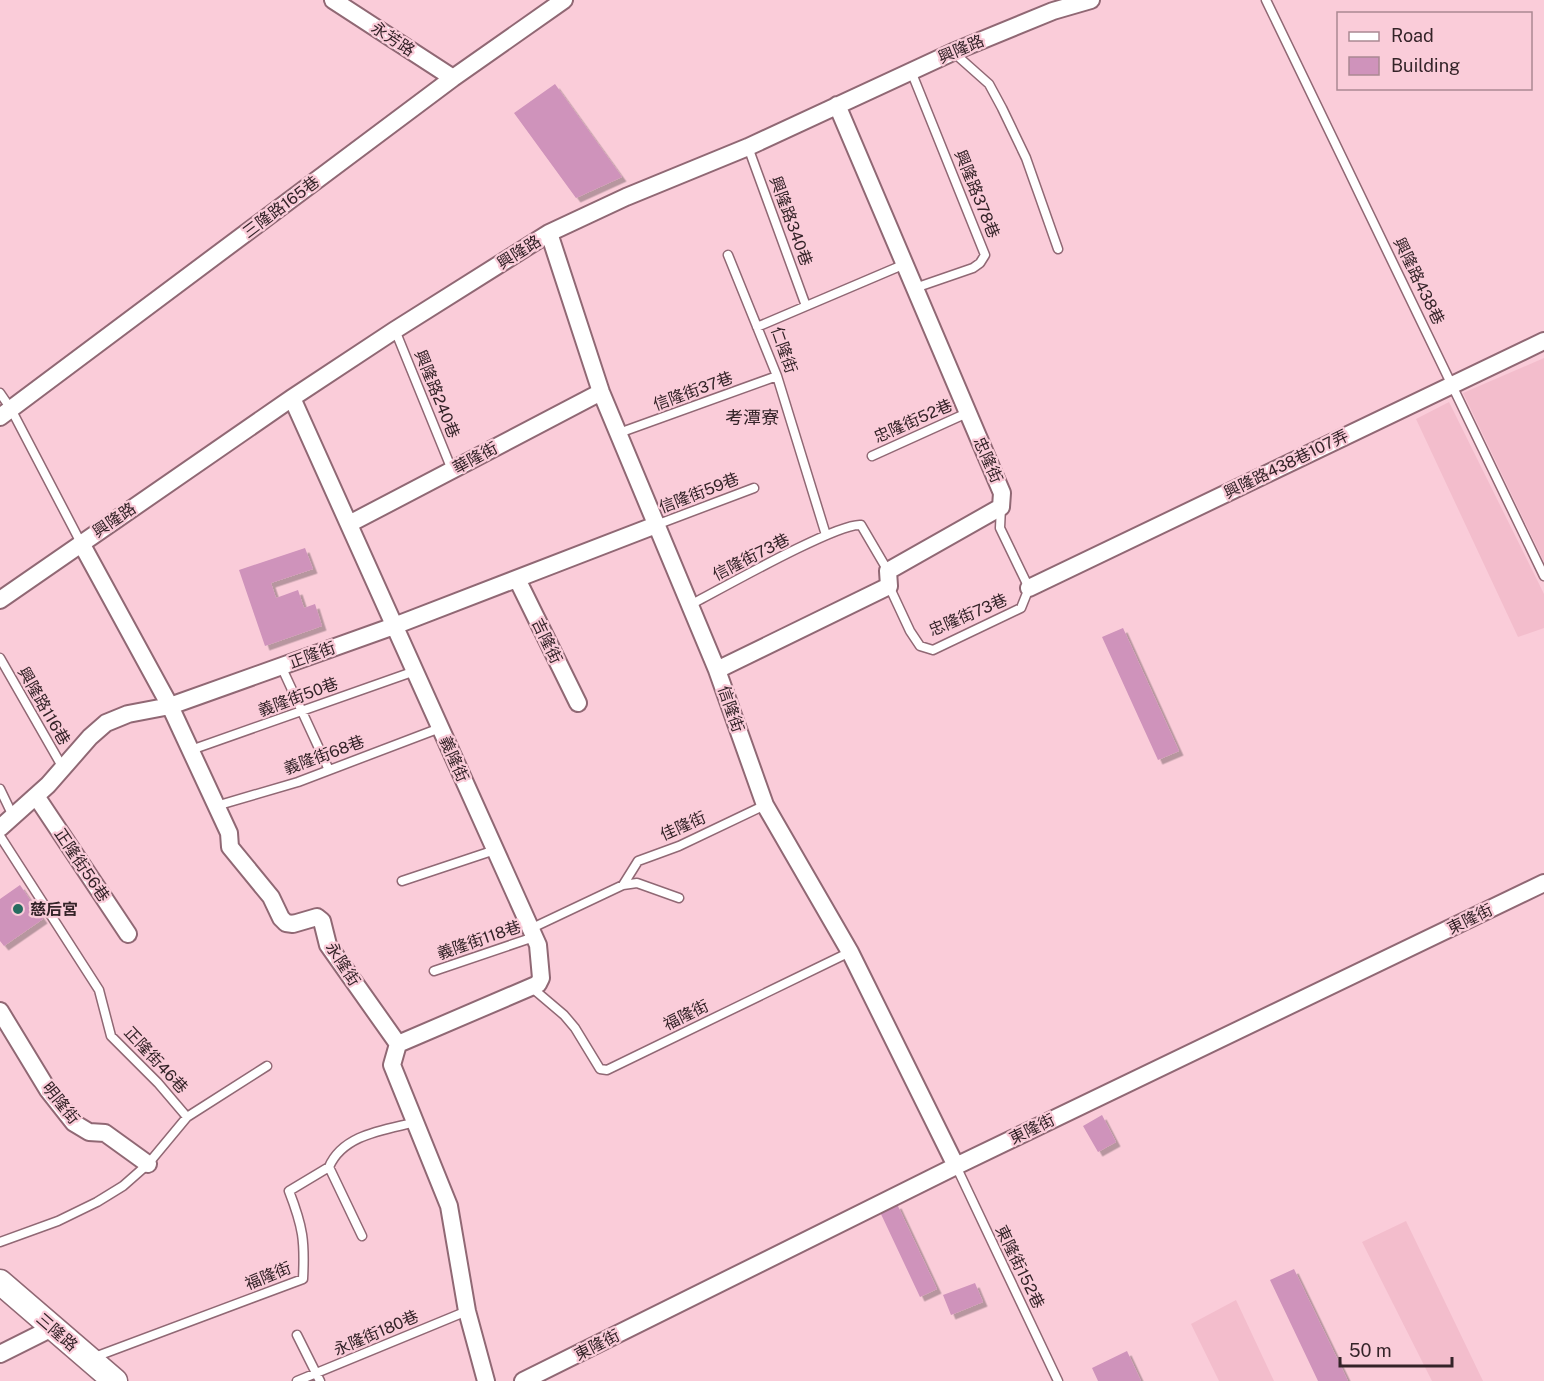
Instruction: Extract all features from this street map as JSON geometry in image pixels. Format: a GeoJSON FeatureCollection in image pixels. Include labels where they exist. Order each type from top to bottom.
{"type":"FeatureCollection","features":[{"type":"Feature","properties":{"kind":"street","name":"永芳路"},"geometry":{"type":"LineString","coordinates":[[333,0],[453,78]]}},
{"type":"Feature","properties":{"kind":"street","name":"三隆路165巷"},"geometry":{"type":"LineString","coordinates":[[6,413],[453,78],[564,0]]}},
{"type":"Feature","properties":{"kind":"street","name":"興隆路"},"geometry":{"type":"LineString","coordinates":[[0,600],[292,398],[549,233],[626,197],[748,147],[1050,6],[1091,0]]}},
{"type":"Feature","properties":{"kind":"street","name":"忠隆街"},"geometry":{"type":"LineString","coordinates":[[717,670],[889,578],[1001,507],[1002,493],[837,105]]}},
{"type":"Feature","properties":{"kind":"street","name":"信隆街"},"geometry":{"type":"LineString","coordinates":[[549,233],[601,392],[717,670],[765,805],[850,952],[956,1166]]}},
{"type":"Feature","properties":{"kind":"street","name":"興隆路438巷107弄"},"geometry":{"type":"LineString","coordinates":[[1029,588],[1544,341]]}},
{"type":"Feature","properties":{"kind":"street","name":"華隆街"},"geometry":{"type":"LineString","coordinates":[[349,524],[601,392]]}},
{"type":"Feature","properties":{"kind":"street","name":"義隆街"},"geometry":{"type":"LineString","coordinates":[[292,398],[538,945],[541,978],[531,987]]}},
{"type":"Feature","properties":{"kind":"street","name":"正隆街"},"geometry":{"type":"LineString","coordinates":[[0,828],[36,796],[90,737],[106,723],[128,714],[170,706],[394,626],[656,525]]}},
{"type":"Feature","properties":{"kind":"street","name":"永隆街"},"geometry":{"type":"LineString","coordinates":[[81,543],[170,706],[228,833],[230,847],[271,897],[280,918],[293,924],[316,918],[322,921],[328,945],[398,1044]]}},
{"type":"Feature","properties":{"kind":"street","name":"吉隆街"},"geometry":{"type":"LineString","coordinates":[[517,579],[578,703]]}},
{"type":"Feature","properties":{"kind":"street","name":"正隆街56巷"},"geometry":{"type":"LineString","coordinates":[[36,796],[128,934]]}},
{"type":"Feature","properties":{"kind":"street","name":"東隆街"},"geometry":{"type":"LineString","coordinates":[[523,1381],[956,1166],[1544,884]]}},
{"type":"Feature","properties":{"kind":"street"},"geometry":{"type":"LineString","coordinates":[[486,1381],[467,1311],[449,1206],[392,1065],[398,1044],[531,987]]}},
{"type":"Feature","properties":{"kind":"street","name":"明隆街"},"geometry":{"type":"LineString","coordinates":[[0,1011],[48,1090],[74,1123],[89,1132],[105,1133],[148,1164]]}},
{"type":"Feature","properties":{"kind":"street","name":"三隆路"},"geometry":{"type":"LineString","coordinates":[[0,1282],[115,1381]]}},
{"type":"Feature","properties":{"kind":"street"},"geometry":{"type":"LineString","coordinates":[[0,1354],[52,1328]]}},
{"type":"Feature","properties":{"kind":"lane","name":"興隆路438巷"},"geometry":{"type":"LineString","coordinates":[[1266,0],[1544,576]]}},
{"type":"Feature","properties":{"kind":"lane"},"geometry":{"type":"LineString","coordinates":[[952,52],[989,84],[998,100],[1026,158],[1058,249]]}},
{"type":"Feature","properties":{"kind":"lane","name":"興隆路378巷"},"geometry":{"type":"LineString","coordinates":[[911,71],[985,255],[973,268],[915,288]]}},
{"type":"Feature","properties":{"kind":"lane","name":"興隆路340巷"},"geometry":{"type":"LineString","coordinates":[[748,147],[806,306]]}},
{"type":"Feature","properties":{"kind":"lane"},"geometry":{"type":"LineString","coordinates":[[728,255],[757,327]]}},
{"type":"Feature","properties":{"kind":"lane","name":"仁隆街"},"geometry":{"type":"LineString","coordinates":[[826,535],[777,376],[757,327],[906,264]]}},
{"type":"Feature","properties":{"kind":"lane","name":"興隆路240巷"},"geometry":{"type":"LineString","coordinates":[[395,330],[452,470]]}},
{"type":"Feature","properties":{"kind":"lane","name":"信隆街37巷"},"geometry":{"type":"LineString","coordinates":[[619,433],[777,376]]}},
{"type":"Feature","properties":{"kind":"lane"},"geometry":{"type":"LineString","coordinates":[[0,393],[6,413],[81,543]]}},
{"type":"Feature","properties":{"kind":"lane","name":"忠隆街52巷"},"geometry":{"type":"LineString","coordinates":[[872,456],[967,413]]}},
{"type":"Feature","properties":{"kind":"lane","name":"信隆街59巷"},"geometry":{"type":"LineString","coordinates":[[656,525],[754,488]]}},
{"type":"Feature","properties":{"kind":"lane"},"geometry":{"type":"LineString","coordinates":[[1001,507],[1000,528],[1029,588]]}},
{"type":"Feature","properties":{"kind":"lane","name":"信隆街73巷"},"geometry":{"type":"LineString","coordinates":[[690,605],[826,535],[855,525],[861,525],[889,578]]}},
{"type":"Feature","properties":{"kind":"lane","name":"忠隆街73巷"},"geometry":{"type":"LineString","coordinates":[[889,578],[910,631],[920,646],[933,650],[1021,608],[1029,588]]}},
{"type":"Feature","properties":{"kind":"lane","name":"興隆路116巷"},"geometry":{"type":"LineString","coordinates":[[0,658],[63,768]]}},
{"type":"Feature","properties":{"kind":"lane"},"geometry":{"type":"LineString","coordinates":[[281,666],[329,770]]}},
{"type":"Feature","properties":{"kind":"lane","name":"義隆街50巷"},"geometry":{"type":"LineString","coordinates":[[191,750],[415,671]]}},
{"type":"Feature","properties":{"kind":"lane","name":"義隆街68巷"},"geometry":{"type":"LineString","coordinates":[[216,806],[298,782],[440,728]]}},
{"type":"Feature","properties":{"kind":"lane"},"geometry":{"type":"LineString","coordinates":[[0,789],[14,816]]}},
{"type":"Feature","properties":{"kind":"lane","name":"佳隆街"},"geometry":{"type":"LineString","coordinates":[[623,885],[638,861],[679,846],[765,805]]}},
{"type":"Feature","properties":{"kind":"lane","name":"正隆街46巷"},"geometry":{"type":"LineString","coordinates":[[0,836],[99,990],[111,1036],[158,1083],[187,1117]]}},
{"type":"Feature","properties":{"kind":"lane"},"geometry":{"type":"LineString","coordinates":[[402,881],[495,850]]}},
{"type":"Feature","properties":{"kind":"lane"},"geometry":{"type":"LineString","coordinates":[[532,933],[623,885],[637,883],[679,898]]}},
{"type":"Feature","properties":{"kind":"lane","name":"義隆街118巷"},"geometry":{"type":"LineString","coordinates":[[434,971],[532,933]]}},
{"type":"Feature","properties":{"kind":"lane","name":"福隆街"},"geometry":{"type":"LineString","coordinates":[[531,987],[570,1022],[600,1069],[607,1070],[850,952]]}},
{"type":"Feature","properties":{"kind":"lane"},"geometry":{"type":"LineString","coordinates":[[0,1242],[58,1221],[123,1186],[148,1164],[187,1117],[267,1066]]}},
{"type":"Feature","properties":{"kind":"lane","name":"福隆街"},"geometry":{"type":"LineString","coordinates":[[89,1359],[303,1279],[304,1249],[301,1221],[289,1191],[329,1167],[332,1160],[348,1144],[366,1135],[416,1122]]}},
{"type":"Feature","properties":{"kind":"lane","name":"東隆街152巷"},"geometry":{"type":"LineString","coordinates":[[956,1166],[1058,1381]]}},
{"type":"Feature","properties":{"kind":"lane"},"geometry":{"type":"LineString","coordinates":[[329,1167],[362,1236]]}},
{"type":"Feature","properties":{"kind":"lane","name":"永隆街180巷"},"geometry":{"type":"LineString","coordinates":[[297,1381],[318,1378],[467,1311]]}},
{"type":"Feature","properties":{"kind":"lane"},"geometry":{"type":"LineString","coordinates":[[297,1335],[318,1378]]}},
{"type":"Feature","properties":{"kind":"shaded area"},"geometry":{"type":"Polygon","coordinates":[[[1544,358],[1544,562],[1463,393],[1544,358]]]}},
{"type":"Feature","properties":{"kind":"shaded area"},"geometry":{"type":"Polygon","coordinates":[[[1449,402],[1544,594],[1544,628],[1518,637],[1416,419],[1449,402]]]}},
{"type":"Feature","properties":{"kind":"shaded area"},"geometry":{"type":"Polygon","coordinates":[[[1406,1221],[1483,1381],[1432,1381],[1362,1242],[1406,1221]]]}},
{"type":"Feature","properties":{"kind":"shaded area"},"geometry":{"type":"Polygon","coordinates":[[[1236,1300],[1274,1381],[1219,1381],[1191,1324],[1236,1300]]]}},
{"type":"Feature","properties":{"kind":"building"},"geometry":{"type":"Polygon","coordinates":[[[555,84],[622,177],[576,198],[514,113],[555,84]]]}},
{"type":"Feature","properties":{"kind":"building"},"geometry":{"type":"Polygon","coordinates":[[[305,548],[313,569],[271,583],[276,598],[298,590],[304,608],[315,604],[322,626],[265,646],[239,570],[305,548]]]}},
{"type":"Feature","properties":{"kind":"building"},"geometry":{"type":"Polygon","coordinates":[[[1123,628],[1179,751],[1158,760],[1102,637],[1123,628]]]}},
{"type":"Feature","properties":{"kind":"building","name":"慈后宮"},"geometry":{"type":"Polygon","coordinates":[[[20,885],[43,919],[4,946],[0,941],[0,899],[20,885]]]}},
{"type":"Feature","properties":{"kind":"building"},"geometry":{"type":"Polygon","coordinates":[[[1102,1115],[1116,1142],[1098,1152],[1083,1126],[1102,1115]]]}},
{"type":"Feature","properties":{"kind":"building"},"geometry":{"type":"Polygon","coordinates":[[[897,1204],[937,1289],[920,1297],[880,1212],[897,1204]]]}},
{"type":"Feature","properties":{"kind":"building"},"geometry":{"type":"Polygon","coordinates":[[[1294,1269],[1348,1381],[1318,1381],[1270,1280],[1294,1269]]]}},
{"type":"Feature","properties":{"kind":"building"},"geometry":{"type":"Polygon","coordinates":[[[975,1283],[983,1302],[951,1315],[943,1295],[975,1283]]]}},
{"type":"Feature","properties":{"kind":"building"},"geometry":{"type":"Polygon","coordinates":[[[1127,1351],[1141,1381],[1098,1381],[1092,1368],[1127,1351]]]}},
{"type":"Feature","properties":{"kind":"place","name":"慈后宮"},"geometry":{"type":"Point","coordinates":[18,909]}},
{"type":"Feature","properties":{"kind":"district","name":"考潭寮"},"geometry":{"type":"Point","coordinates":[752,417]}}]}
